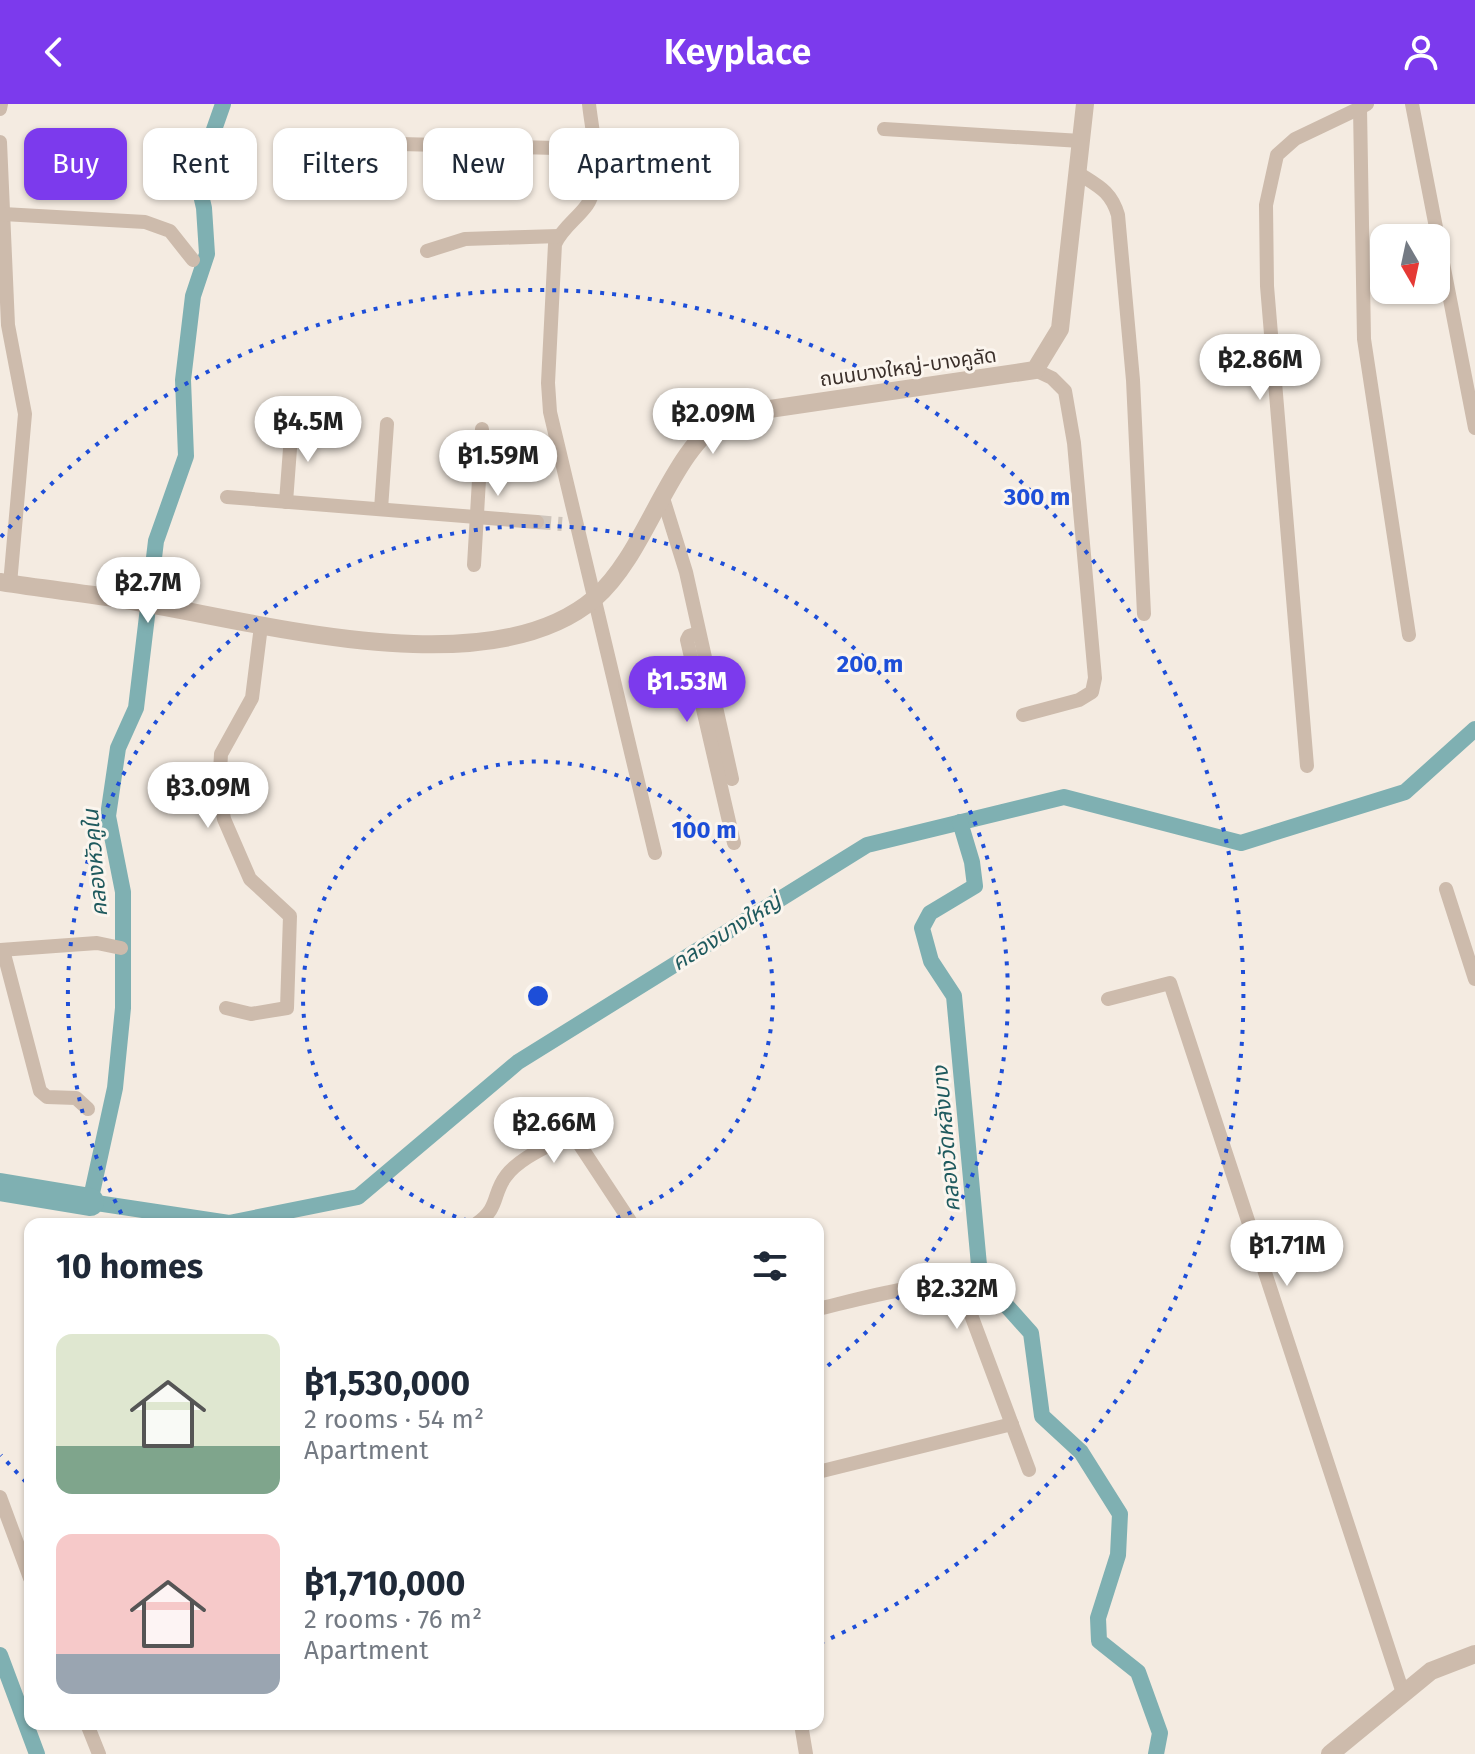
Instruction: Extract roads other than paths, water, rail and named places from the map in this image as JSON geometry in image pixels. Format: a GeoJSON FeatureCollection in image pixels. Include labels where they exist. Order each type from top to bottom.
{"type":"FeatureCollection","features":[{"type":"Feature","properties":{"kind":"street"},"geometry":{"type":"LineString","coordinates":[[589,104],[592,128]]}},
{"type":"Feature","properties":{"kind":"street"},"geometry":{"type":"LineString","coordinates":[[1023,715],[1079,700],[1092,692],[1095,678],[1074,443],[1065,391],[1052,378],[1035,370],[1060,329],[1085,104]]}},
{"type":"Feature","properties":{"kind":"street"},"geometry":{"type":"LineString","coordinates":[[1412,104],[1475,428]]}},
{"type":"Feature","properties":{"kind":"street"},"geometry":{"type":"LineString","coordinates":[[1307,766],[1267,286],[1266,205],[1277,155],[1295,139],[1364,106],[1364,339],[1409,635]]}},
{"type":"Feature","properties":{"kind":"street"},"geometry":{"type":"LineString","coordinates":[[884,129],[1081,141]]}},
{"type":"Feature","properties":{"kind":"street"},"geometry":{"type":"LineString","coordinates":[[0,142],[9,335],[25,414],[5,583]]}},
{"type":"Feature","properties":{"kind":"street"},"geometry":{"type":"LineString","coordinates":[[407,144],[549,148]]}},
{"type":"Feature","properties":{"kind":"street"},"geometry":{"type":"LineString","coordinates":[[1078,173],[1100,185],[1113,198],[1118,215],[1133,380],[1144,614]]}},
{"type":"Feature","properties":{"kind":"street"},"geometry":{"type":"LineString","coordinates":[[589,200],[555,244],[548,383],[550,412],[570,524],[594,598],[655,853]]}},
{"type":"Feature","properties":{"kind":"street"},"geometry":{"type":"LineString","coordinates":[[3,214],[145,222],[170,231],[193,260]]}},
{"type":"Feature","properties":{"kind":"street"},"geometry":{"type":"LineString","coordinates":[[427,251],[465,239],[559,236]]}},
{"type":"Feature","properties":{"kind":"street","name":"ถนนบางใหญ่-บางคูลัด"},"geometry":{"type":"LineString","coordinates":[[5,583],[126,600],[318,635],[457,645],[521,635],[551,625],[594,598],[613,581],[702,436],[729,415],[1035,370]]}},
{"type":"Feature","properties":{"kind":"street"},"geometry":{"type":"LineString","coordinates":[[286,502],[292,422]]}},
{"type":"Feature","properties":{"kind":"street"},"geometry":{"type":"LineString","coordinates":[[381,509],[387,424]]}},
{"type":"Feature","properties":{"kind":"street"},"geometry":{"type":"LineString","coordinates":[[474,565],[482,429]]}},
{"type":"Feature","properties":{"kind":"street"},"geometry":{"type":"LineString","coordinates":[[227,497],[537,522]]}},
{"type":"Feature","properties":{"kind":"street"},"geometry":{"type":"LineString","coordinates":[[663,498],[686,572],[732,779]]}},
{"type":"Feature","properties":{"kind":"street"},"geometry":{"type":"LineString","coordinates":[[226,1008],[251,1014],[287,1008],[290,916],[250,879],[224,819],[218,768],[221,754],[252,698],[261,626]]}},
{"type":"Feature","properties":{"kind":"street"},"geometry":{"type":"LineString","coordinates":[[699,633],[687,638],[734,843]]}},
{"type":"Feature","properties":{"kind":"street"},"geometry":{"type":"LineString","coordinates":[[1446,889],[1475,979]]}},
{"type":"Feature","properties":{"kind":"street"},"geometry":{"type":"LineString","coordinates":[[88,1109],[76,1098],[47,1097],[40,1091],[31,1070],[2,950],[97,943],[121,948]]}},
{"type":"Feature","properties":{"kind":"street"},"geometry":{"type":"LineString","coordinates":[[1108,999],[1170,983],[1403,1693]]}},
{"type":"Feature","properties":{"kind":"street"},"geometry":{"type":"LineString","coordinates":[[483,1218],[492,1211],[503,1179],[513,1168],[572,1133],[628,1218]]}},
{"type":"Feature","properties":{"kind":"street"},"geometry":{"type":"LineString","coordinates":[[824,1308],[912,1289],[952,1284],[961,1288],[1029,1470]]}},
{"type":"Feature","properties":{"kind":"street"},"geometry":{"type":"LineString","coordinates":[[824,1471],[1012,1424]]}},
{"type":"Feature","properties":{"kind":"street"},"geometry":{"type":"LineString","coordinates":[[0,1497],[24,1562]]}},
{"type":"Feature","properties":{"kind":"street"},"geometry":{"type":"LineString","coordinates":[[1330,1754],[1431,1671],[1475,1654]]}},
{"type":"Feature","properties":{"kind":"street"},"geometry":{"type":"LineString","coordinates":[[89,1730],[99,1754]]}},
{"type":"Feature","properties":{"kind":"street"},"geometry":{"type":"LineString","coordinates":[[802,1730],[806,1754]]}},
{"type":"Feature","properties":{"kind":"waterway","name":"คลองบางใหญ่"},"geometry":{"type":"LineString","coordinates":[[196,1218],[90,1202],[115,1088],[123,1008],[123,892],[108,816],[118,748],[136,708],[156,541],[186,456],[183,380],[193,296],[207,254],[204,208],[197,178],[223,104]]}},
{"type":"Feature","properties":{"kind":"waterway","name":"คลองบางใหญ่"},"geometry":{"type":"LineString","coordinates":[[254,1218],[358,1197],[518,1062],[867,845],[1064,797],[1241,843],[1405,792],[1475,729]]}},
{"type":"Feature","properties":{"kind":"waterway","name":"คลองวัดหลังบาง"},"geometry":{"type":"LineString","coordinates":[[960,822],[972,862],[975,886],[930,913],[922,928],[931,961],[954,996],[979,1265],[996,1294],[1031,1333],[1042,1416],[1081,1452],[1120,1514],[1118,1555],[1098,1618],[1099,1641],[1138,1672],[1160,1733],[1156,1754]]}},
{"type":"Feature","properties":{"kind":"waterway","name":"คลองบางใหญ่"},"geometry":{"type":"LineString","coordinates":[[0,1187],[90,1202]]}},
{"type":"Feature","properties":{"kind":"waterway"},"geometry":{"type":"LineString","coordinates":[[0,1655],[24,1719]]}},
{"type":"Feature","properties":{"kind":"waterway"},"geometry":{"type":"LineString","coordinates":[[28,1730],[37,1754]]}},
{"type":"Feature","properties":{"kind":"tunnel"},"geometry":{"type":"LineString","coordinates":[[537,522],[562,524]]}},
{"type":"Feature","properties":{"kind":"water label","name":"คลองหัวคูใน"},"geometry":{"type":"Point","coordinates":[95,863]}}]}
